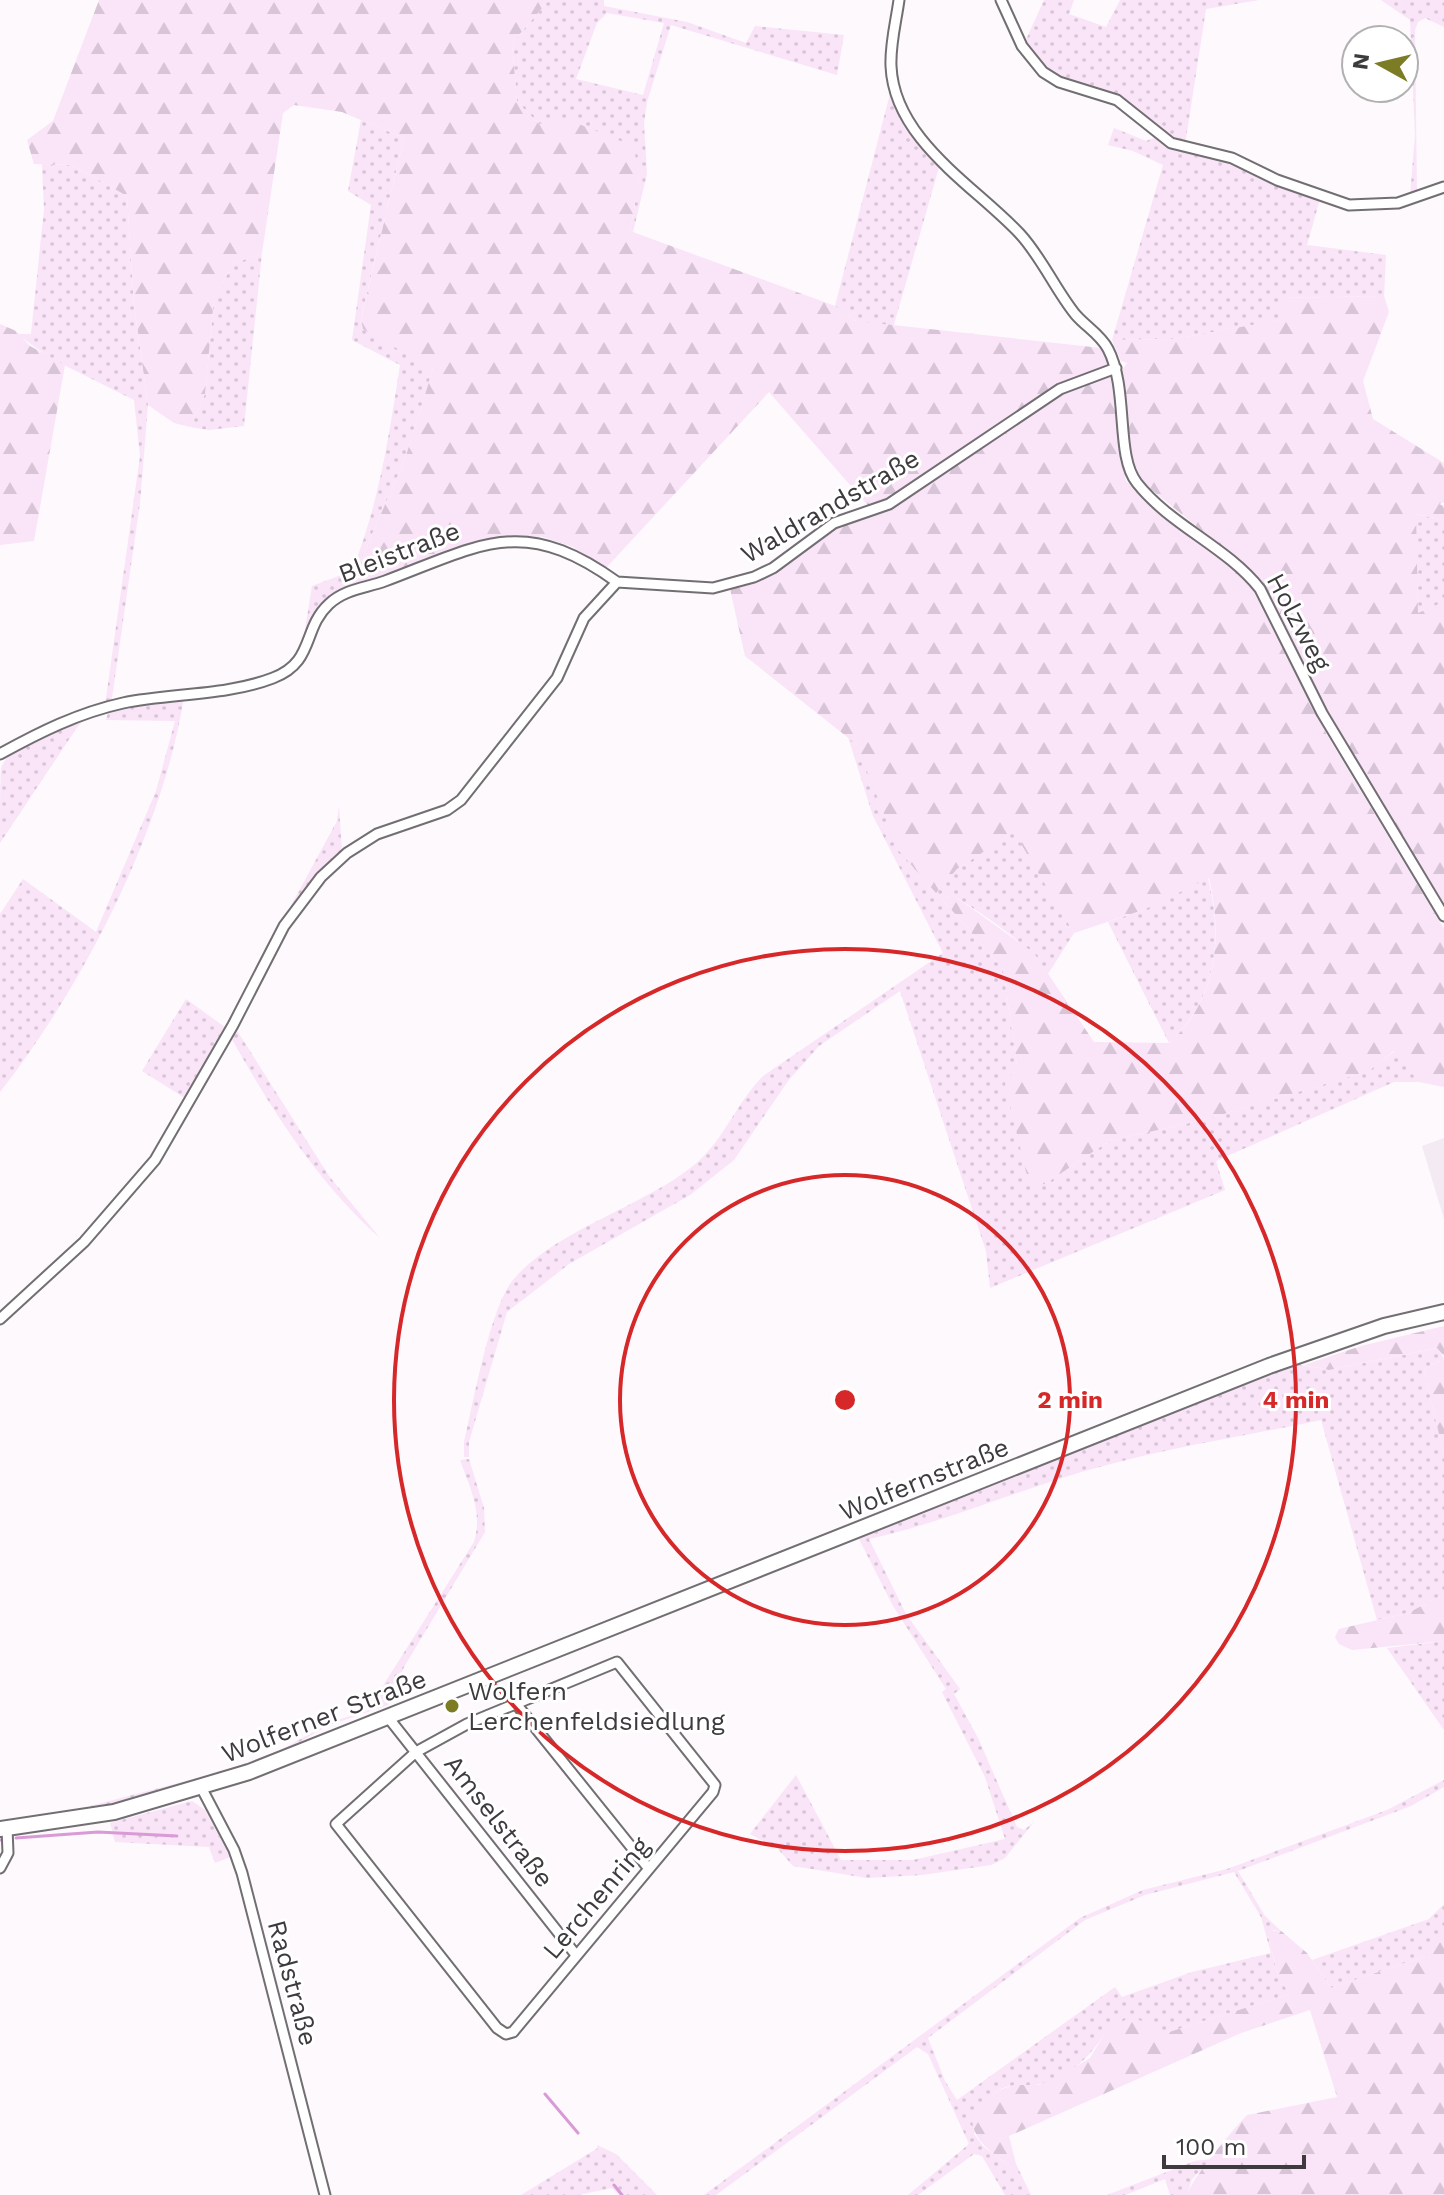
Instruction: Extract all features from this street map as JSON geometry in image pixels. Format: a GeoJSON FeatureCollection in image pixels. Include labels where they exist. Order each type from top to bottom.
{"type":"FeatureCollection","features":[{"type":"Feature","properties":{"kind":"main road","name":"Wolfernstraße"},"geometry":{"type":"LineString","coordinates":[[649,1615],[1269,1366],[1384,1326],[1444,1312]]}},
{"type":"Feature","properties":{"kind":"main road","name":"Wolferner Straße"},"geometry":{"type":"LineString","coordinates":[[4,1828],[114,1812],[202,1789],[649,1615]]}},
{"type":"Feature","properties":{"kind":"street","name":"Holzweg"},"geometry":{"type":"LineString","coordinates":[[899,0],[891,64],[894,87],[904,111],[961,180],[1023,238],[1077,317],[1097,333],[1116,368],[1124,405],[1126,460],[1133,480],[1178,520],[1246,572],[1260,589],[1322,713],[1444,916]]}},
{"type":"Feature","properties":{"kind":"street"},"geometry":{"type":"LineString","coordinates":[[1001,0],[1022,46],[1043,72],[1059,82],[1117,100],[1171,143],[1232,158],[1277,180],[1349,205],[1398,203],[1444,187]]}},
{"type":"Feature","properties":{"kind":"street","name":"Waldrandstraße"},"geometry":{"type":"LineString","coordinates":[[617,582],[713,588],[754,577],[773,568],[834,523],[889,504],[1060,389],[1116,368]]}},
{"type":"Feature","properties":{"kind":"street","name":"Bleistraße"},"geometry":{"type":"LineString","coordinates":[[0,754],[83,714],[122,703],[273,678],[299,661],[320,616],[337,598],[422,564],[493,541],[541,543],[562,549],[617,582]]}},
{"type":"Feature","properties":{"kind":"street"},"geometry":{"type":"LineString","coordinates":[[0,1319],[84,1242],[155,1160],[218,1052],[284,926],[321,877],[347,853],[377,834],[447,810],[461,800],[557,678],[584,618],[617,582]]}},
{"type":"Feature","properties":{"kind":"street","name":"Lerchenring"},"geometry":{"type":"LineString","coordinates":[[617,1662],[715,1785],[713,1792],[513,2032],[506,2034],[497,2028],[339,1831],[339,1818],[416,1752],[467,1724],[617,1662]]}},
{"type":"Feature","properties":{"kind":"street"},"geometry":{"type":"LineString","coordinates":[[517,1705],[649,1869]]}},
{"type":"Feature","properties":{"kind":"street"},"geometry":{"type":"LineString","coordinates":[[387,1716],[416,1752]]}},
{"type":"Feature","properties":{"kind":"street","name":"Amselstraße"},"geometry":{"type":"LineString","coordinates":[[416,1752],[576,1955]]}},
{"type":"Feature","properties":{"kind":"street","name":"Radstraße"},"geometry":{"type":"LineString","coordinates":[[202,1789],[242,1873],[325,2195]]}},
{"type":"Feature","properties":{"kind":"street"},"geometry":{"type":"LineString","coordinates":[[0,1868],[8,1853],[4,1828]]}},
{"type":"Feature","properties":{"kind":"shaded area"},"geometry":{"type":"Polygon","coordinates":[[[1444,1138],[1444,1219],[1422,1146],[1444,1138]]]}},
{"type":"Feature","properties":{"kind":"green space"},"geometry":{"type":"Polygon","coordinates":[[[99,0],[549,0],[512,43],[517,102],[539,124],[564,118],[633,146],[640,176],[630,231],[835,306],[856,321],[1101,348],[1109,362],[1108,367],[1045,394],[871,509],[769,392],[606,568],[573,547],[540,536],[539,539],[484,539],[349,587],[405,459],[433,369],[363,329],[361,319],[404,138],[342,112],[294,105],[283,113],[262,253],[233,264],[214,298],[205,394],[190,427],[174,423],[148,405],[134,304],[127,196],[72,165],[34,164],[27,140],[53,121],[99,0]]]}},
{"type":"Feature","properties":{"kind":"green space"},"geometry":{"type":"Polygon","coordinates":[[[549,0],[604,0],[604,6],[687,22],[746,43],[755,26],[844,35],[837,75],[671,25],[647,102],[644,123],[647,174],[633,232],[630,231],[640,176],[539,124],[517,102],[512,43],[549,0]],[[607,13],[597,23],[576,79],[643,95],[664,23],[607,13]]]}},
{"type":"Feature","properties":{"kind":"green space"},"geometry":{"type":"Polygon","coordinates":[[[1044,0],[1074,0],[1069,14],[1106,27],[1120,0],[1259,0],[1206,9],[1185,145],[1218,150],[1320,199],[1307,245],[1386,255],[1384,296],[1281,298],[1282,320],[1173,339],[1112,340],[1163,165],[1133,151],[1108,145],[1114,128],[1146,141],[1157,137],[1158,130],[1120,97],[1051,72],[1032,56],[1025,42],[1044,0]]]}},
{"type":"Feature","properties":{"kind":"green space"},"geometry":{"type":"Polygon","coordinates":[[[1381,0],[1444,0],[1444,27],[1425,18],[1417,24],[1410,24],[1410,20],[1381,0]]]}},
{"type":"Feature","properties":{"kind":"green space"},"geometry":{"type":"Polygon","coordinates":[[[890,94],[940,164],[893,328],[856,321],[835,306],[890,94]]]}},
{"type":"Feature","properties":{"kind":"green space"},"geometry":{"type":"Polygon","coordinates":[[[1414,104],[1416,104],[1417,194],[1410,196],[1415,135],[1414,104]]]}},
{"type":"Feature","properties":{"kind":"green space"},"geometry":{"type":"Polygon","coordinates":[[[361,120],[404,138],[361,318],[363,328],[433,369],[405,459],[349,587],[334,596],[296,658],[303,642],[312,586],[352,571],[361,546],[382,470],[400,365],[352,340],[371,205],[348,191],[361,120]]]}},
{"type":"Feature","properties":{"kind":"green space"},"geometry":{"type":"Polygon","coordinates":[[[42,164],[72,165],[127,196],[134,304],[148,405],[140,503],[112,698],[115,703],[105,705],[140,456],[134,400],[50,358],[17,334],[31,334],[44,209],[42,164]]]}},
{"type":"Feature","properties":{"kind":"green space"},"geometry":{"type":"Polygon","coordinates":[[[262,253],[244,426],[209,430],[190,427],[205,394],[214,298],[233,264],[262,253]]]}},
{"type":"Feature","properties":{"kind":"green space"},"geometry":{"type":"Polygon","coordinates":[[[1384,296],[1389,312],[1363,381],[1373,419],[1444,463],[1444,502],[1439,504],[1444,506],[1444,520],[1416,514],[1418,613],[1444,602],[1444,907],[1325,710],[1253,572],[1137,478],[1127,430],[1121,372],[1127,363],[1121,361],[1112,340],[1173,339],[1281,320],[1280,298],[1384,296]]]}},
{"type":"Feature","properties":{"kind":"green space"},"geometry":{"type":"Polygon","coordinates":[[[0,324],[16,331],[30,346],[65,365],[34,541],[0,545],[0,324]]]}},
{"type":"Feature","properties":{"kind":"green space"},"geometry":{"type":"Polygon","coordinates":[[[1108,376],[1115,379],[1126,481],[1245,575],[1327,735],[1444,929],[1444,1087],[1419,1082],[1394,1051],[1369,1071],[1207,1119],[1109,1141],[1045,1184],[1034,1185],[1026,1172],[1005,1084],[1017,1065],[1003,969],[942,899],[953,895],[1034,953],[1094,1042],[1169,1043],[1197,1008],[1212,967],[1215,923],[1209,878],[1143,910],[1074,933],[1014,832],[957,869],[936,893],[899,851],[856,744],[745,656],[730,589],[755,579],[818,535],[891,507],[1062,392],[1108,376]]]}},
{"type":"Feature","properties":{"kind":"green space"},"geometry":{"type":"Polygon","coordinates":[[[1415,514],[1444,520],[1444,602],[1418,614],[1415,514]]]}},
{"type":"Feature","properties":{"kind":"green space"},"geometry":{"type":"Polygon","coordinates":[[[184,697],[158,800],[115,905],[61,1004],[0,1092],[0,914],[23,879],[96,932],[156,791],[175,721],[106,720],[109,709],[184,697]]]}},
{"type":"Feature","properties":{"kind":"green space"},"geometry":{"type":"Polygon","coordinates":[[[85,718],[0,843],[1,768],[7,758],[37,736],[85,718]]]}},
{"type":"Feature","properties":{"kind":"green space"},"geometry":{"type":"Polygon","coordinates":[[[848,737],[856,744],[936,892],[957,869],[1015,831],[1074,933],[1048,974],[1028,950],[992,921],[953,895],[942,899],[1003,969],[1017,1065],[1045,1184],[1109,1141],[1207,1119],[1368,1071],[1395,1051],[1419,1082],[1394,1082],[1216,1161],[1225,1190],[990,1288],[986,1251],[900,991],[819,1046],[788,1081],[734,1160],[690,1195],[569,1264],[507,1312],[469,1442],[469,1457],[464,1457],[464,1443],[490,1334],[513,1280],[550,1248],[672,1181],[693,1166],[713,1145],[763,1076],[943,953],[873,816],[848,737]]]}},
{"type":"Feature","properties":{"kind":"green space"},"geometry":{"type":"Polygon","coordinates":[[[339,806],[342,852],[308,887],[281,924],[337,821],[339,806]]]}},
{"type":"Feature","properties":{"kind":"green space"},"geometry":{"type":"Polygon","coordinates":[[[1208,878],[1215,923],[1212,966],[1197,1007],[1169,1043],[1108,922],[1143,910],[1208,878]]]}},
{"type":"Feature","properties":{"kind":"green space"},"geometry":{"type":"Polygon","coordinates":[[[186,999],[226,1028],[188,1100],[142,1071],[186,999]]]}},
{"type":"Feature","properties":{"kind":"green space"},"geometry":{"type":"Polygon","coordinates":[[[236,1029],[329,1176],[380,1238],[335,1193],[297,1143],[230,1036],[236,1029]]]}},
{"type":"Feature","properties":{"kind":"green space"},"geometry":{"type":"Polygon","coordinates":[[[1444,1326],[1444,1356],[1437,1348],[1329,1370],[1304,1365],[1361,1346],[1444,1326]]]}},
{"type":"Feature","properties":{"kind":"green space"},"geometry":{"type":"Polygon","coordinates":[[[1438,1348],[1444,1359],[1424,1369],[1444,1456],[1444,1594],[1408,1613],[1377,1620],[1321,1420],[1107,1465],[929,1523],[869,1539],[906,1614],[960,1689],[954,1694],[978,1738],[1017,1827],[1024,1830],[1034,1822],[1005,1858],[991,1865],[922,1875],[867,1878],[793,1866],[778,1849],[750,1834],[796,1775],[841,1860],[913,1860],[1005,1839],[985,1777],[942,1692],[946,1689],[893,1606],[859,1539],[1296,1364],[1329,1370],[1438,1348]]]}},
{"type":"Feature","properties":{"kind":"green space"},"geometry":{"type":"Polygon","coordinates":[[[1444,1359],[1444,1456],[1424,1369],[1444,1359]]]}},
{"type":"Feature","properties":{"kind":"green space"},"geometry":{"type":"Polygon","coordinates":[[[469,1459],[484,1508],[485,1532],[404,1667],[388,1705],[327,1726],[279,1754],[189,1786],[98,1809],[90,1806],[228,1770],[281,1750],[331,1722],[367,1711],[474,1542],[476,1510],[460,1460],[469,1459]]]}},
{"type":"Feature","properties":{"kind":"green space"},"geometry":{"type":"Polygon","coordinates":[[[1444,1594],[1444,1641],[1352,1650],[1339,1644],[1335,1637],[1339,1629],[1408,1613],[1444,1594]]]}},
{"type":"Feature","properties":{"kind":"green space"},"geometry":{"type":"Polygon","coordinates":[[[1444,1641],[1444,1730],[1387,1648],[1444,1641]]]}},
{"type":"Feature","properties":{"kind":"green space"},"geometry":{"type":"Polygon","coordinates":[[[1444,1780],[1444,1787],[1411,1806],[1238,1871],[1265,1916],[1280,1930],[1273,1930],[1268,1936],[1277,1972],[1289,1994],[1166,2033],[1105,2033],[1085,2059],[1068,2073],[1047,2082],[1008,2087],[994,2094],[974,2134],[983,2146],[1013,2169],[1016,2164],[1031,2195],[1005,2195],[982,2156],[974,2154],[918,2195],[908,2195],[969,2144],[928,2054],[917,2047],[716,2195],[704,2195],[1080,1918],[1143,1890],[1227,1869],[1387,1810],[1444,1780]],[[1234,1872],[1145,1895],[1085,1920],[928,2038],[945,2081],[957,2100],[1115,1987],[1122,1997],[1192,1972],[1271,1953],[1261,1917],[1234,1872]]]}},
{"type":"Feature","properties":{"kind":"green space"},"geometry":{"type":"Polygon","coordinates":[[[192,1801],[205,1810],[230,1857],[215,1863],[209,1847],[115,1842],[110,1823],[192,1801]]]}},
{"type":"Feature","properties":{"kind":"green space"},"geometry":{"type":"Polygon","coordinates":[[[1444,1904],[1444,1938],[1426,1956],[1331,1988],[1312,1960],[1429,1919],[1444,1904]]]}},
{"type":"Feature","properties":{"kind":"green space"},"geometry":{"type":"Polygon","coordinates":[[[1280,1930],[1307,1953],[1331,1988],[1426,1956],[1444,1938],[1444,2195],[1187,2195],[1204,2167],[1247,2115],[1337,2097],[1310,2010],[1241,2033],[1009,2136],[1016,2164],[1014,2170],[979,2139],[972,2122],[972,2112],[999,2090],[1014,2085],[1039,2085],[1070,2070],[1090,2058],[1105,2033],[1131,2016],[1166,2033],[1289,1994],[1277,1972],[1268,1935],[1269,1931],[1280,1930]]]}},
{"type":"Feature","properties":{"kind":"green space"},"geometry":{"type":"Polygon","coordinates":[[[597,2145],[616,2154],[657,2195],[619,2195],[612,2188],[578,2195],[521,2195],[598,2148],[597,2145]]]}},
{"type":"Feature","properties":{"kind":"green space"},"geometry":{"type":"Polygon","coordinates":[[[1212,2159],[1192,2179],[1187,2195],[1170,2195],[1165,2179],[1125,2195],[1107,2195],[1195,2161],[1212,2159]]]}},
{"type":"Feature","properties":{"kind":"waterway"},"geometry":{"type":"LineString","coordinates":[[16,1838],[98,1832],[177,1836]]}},
{"type":"Feature","properties":{"kind":"waterway"},"geometry":{"type":"LineString","coordinates":[[545,2094],[578,2133]]}},
{"type":"Feature","properties":{"kind":"waterway"},"geometry":{"type":"LineString","coordinates":[[614,2185],[622,2195]]}},
{"type":"Feature","properties":{"kind":"place","name":"Wolfern Lerchenfeldsiedlung"},"geometry":{"type":"Point","coordinates":[452,1706]}}]}
